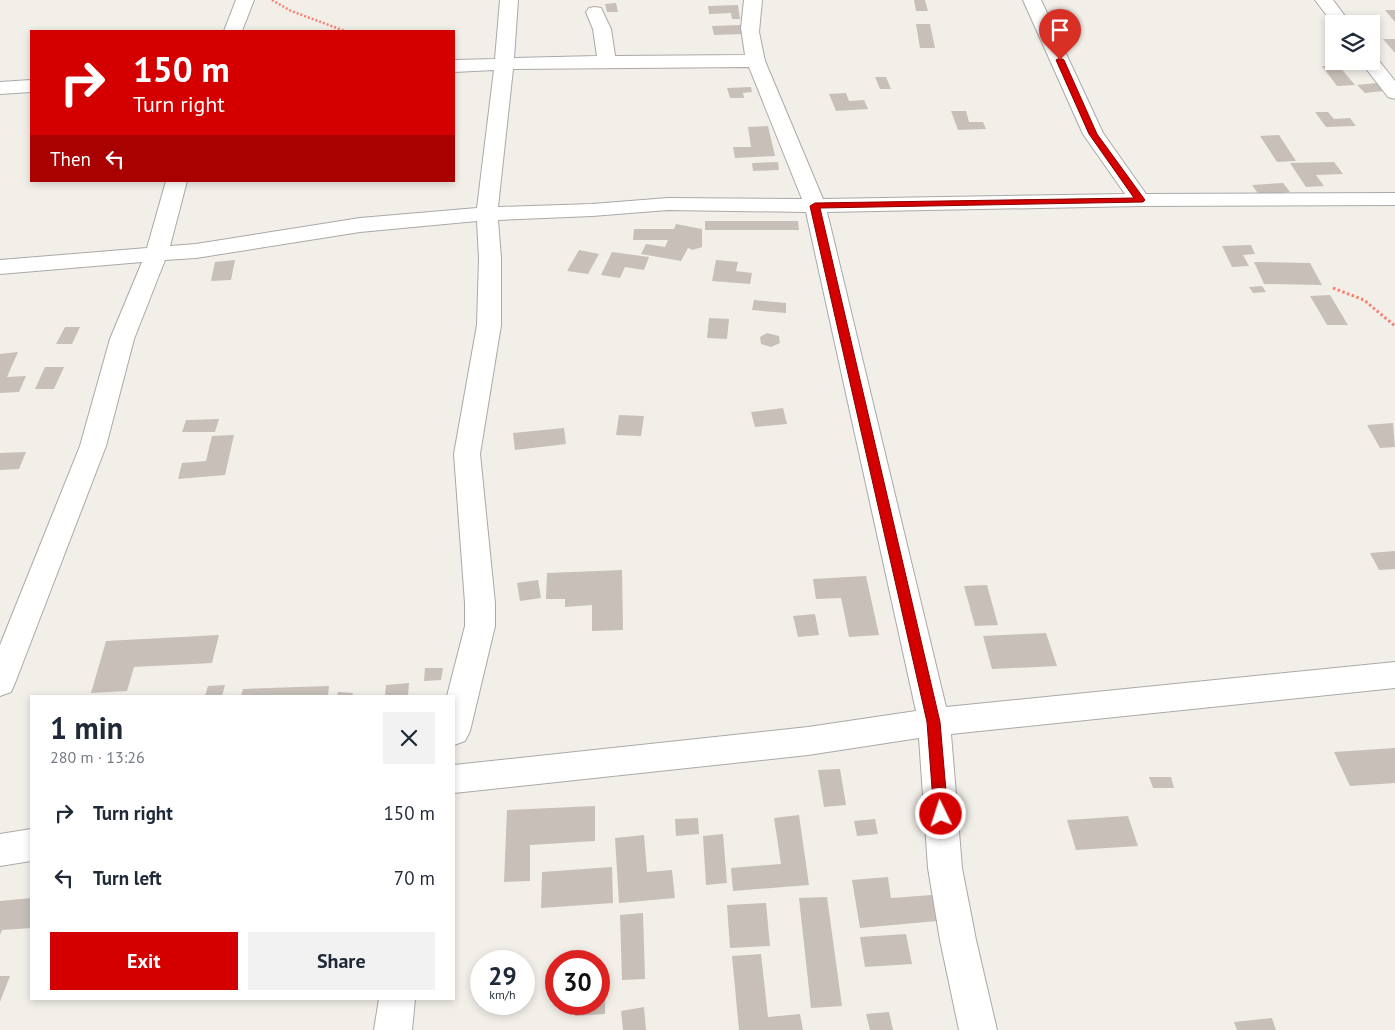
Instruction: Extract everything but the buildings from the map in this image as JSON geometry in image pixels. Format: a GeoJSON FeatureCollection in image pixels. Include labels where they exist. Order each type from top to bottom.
{"type":"FeatureCollection","features":[{"type":"Feature","properties":{"kind":"street"},"geometry":{"type":"LineString","coordinates":[[233,30],[245,0]]}},
{"type":"Feature","properties":{"kind":"street"},"geometry":{"type":"LineString","coordinates":[[455,727],[480,626],[480,603],[467,454],[489,325],[490,258],[487,214],[504,64],[509,0]]}},
{"type":"Feature","properties":{"kind":"street"},"geometry":{"type":"LineString","coordinates":[[753,0],[754,8],[750,35],[756,61],[815,206],[934,722],[945,868],[958,940],[978,1030]]}},
{"type":"Feature","properties":{"kind":"street"},"geometry":{"type":"LineString","coordinates":[[1032,0],[1093,134],[1140,200]]}},
{"type":"Feature","properties":{"kind":"street"},"geometry":{"type":"LineString","coordinates":[[1324,0],[1335,15]]}},
{"type":"Feature","properties":{"kind":"street"},"geometry":{"type":"LineString","coordinates":[[595,12],[602,29],[607,61]]}},
{"type":"Feature","properties":{"kind":"street"},"geometry":{"type":"LineString","coordinates":[[455,66],[607,61],[756,61]]}},
{"type":"Feature","properties":{"kind":"street"},"geometry":{"type":"LineString","coordinates":[[1376,70],[1395,93]]}},
{"type":"Feature","properties":{"kind":"street"},"geometry":{"type":"LineString","coordinates":[[0,88],[30,86]]}},
{"type":"Feature","properties":{"kind":"street"},"geometry":{"type":"LineString","coordinates":[[0,683],[93,446],[122,339],[156,255],[177,182]]}},
{"type":"Feature","properties":{"kind":"street"},"geometry":{"type":"LineString","coordinates":[[0,267],[156,255],[221,247],[360,225],[487,214],[592,210],[676,204],[815,206],[1140,200],[1395,199]]}},
{"type":"Feature","properties":{"kind":"street"},"geometry":{"type":"LineString","coordinates":[[455,779],[808,740],[934,722],[1395,675]]}},
{"type":"Feature","properties":{"kind":"street"},"geometry":{"type":"LineString","coordinates":[[0,850],[30,845]]}},
{"type":"Feature","properties":{"kind":"street"},"geometry":{"type":"LineString","coordinates":[[393,1030],[397,1000]]}},
{"type":"Feature","properties":{"kind":"path"},"geometry":{"type":"LineString","coordinates":[[271,0],[291,11],[342,30]]}},
{"type":"Feature","properties":{"kind":"path"},"geometry":{"type":"LineString","coordinates":[[1333,288],[1364,300],[1395,326]]}},
{"type":"Feature","properties":{"kind":"route"},"geometry":{"type":"LineString","coordinates":[[941,814],[934,722],[815,206],[1140,200],[1093,134],[1060,60]]}}]}
